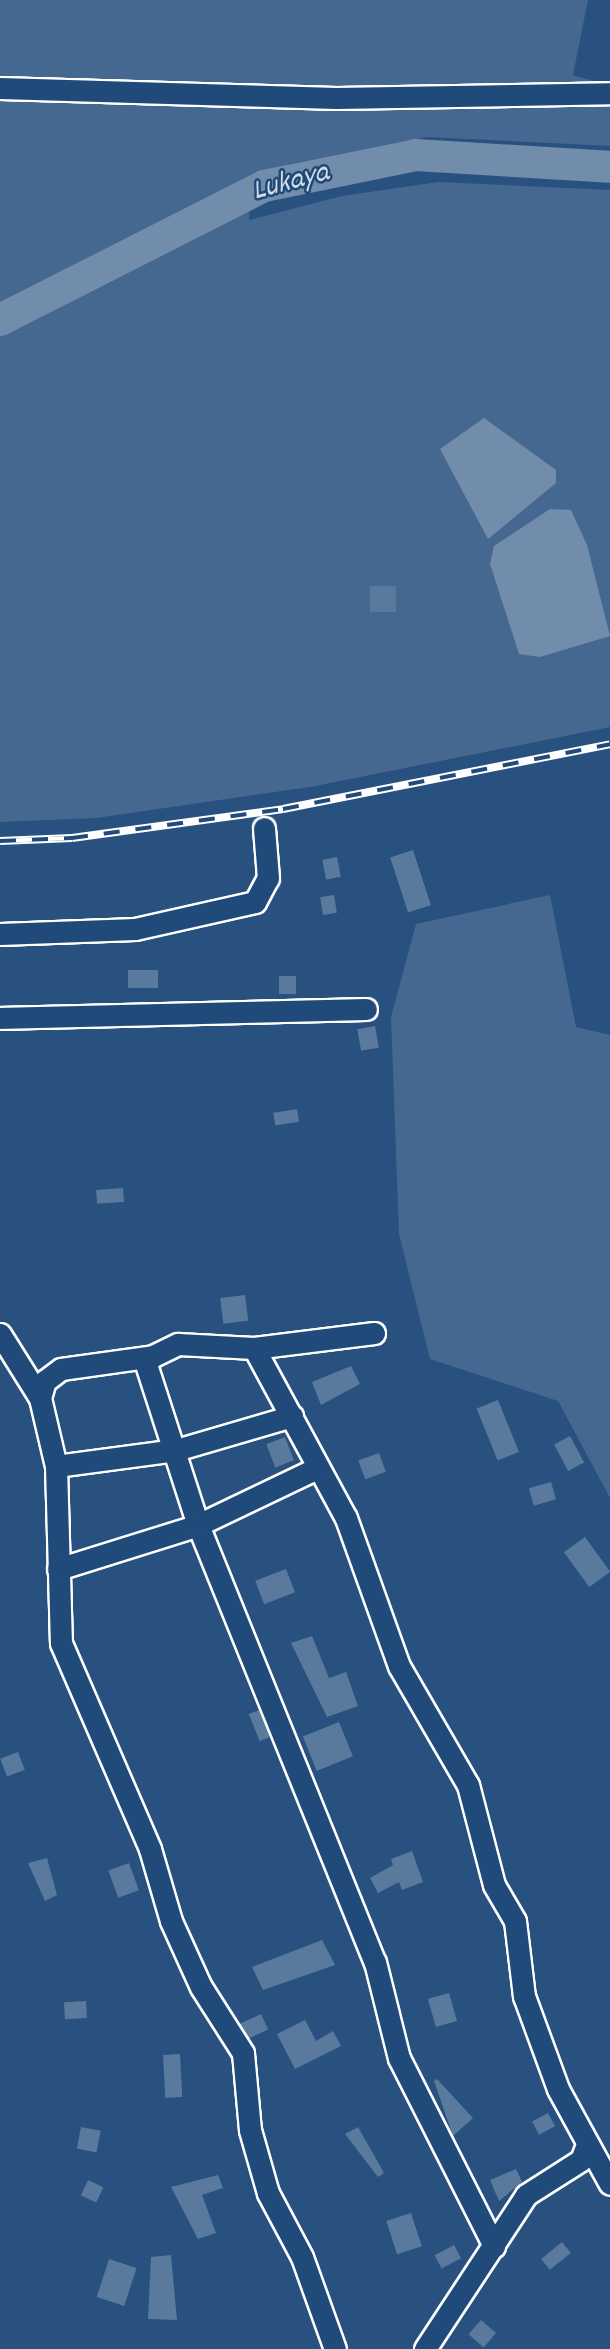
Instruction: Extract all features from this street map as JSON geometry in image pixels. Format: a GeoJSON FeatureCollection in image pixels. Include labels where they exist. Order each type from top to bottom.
{"type":"FeatureCollection","features":[{"type":"Feature","properties":{"kind":"street"},"geometry":{"type":"LineString","coordinates":[[0,88],[336,98],[610,93]]}},
{"type":"Feature","properties":{"kind":"street"},"geometry":{"type":"LineString","coordinates":[[0,934],[135,929],[256,902],[268,878],[264,828]]}},
{"type":"Feature","properties":{"kind":"street"},"geometry":{"type":"LineString","coordinates":[[0,1018],[366,1009]]}},
{"type":"Feature","properties":{"kind":"street"},"geometry":{"type":"LineString","coordinates":[[40,1398],[45,1381],[61,1369],[144,1358],[178,1344],[254,1348],[374,1333]]}},
{"type":"Feature","properties":{"kind":"street"},"geometry":{"type":"LineString","coordinates":[[0,1334],[40,1398],[56,1466],[61,1643],[149,1849],[172,1921],[201,1987],[243,2053],[250,2130],[268,2193],[302,2257],[335,2349]]}},
{"type":"Feature","properties":{"kind":"street"},"geometry":{"type":"LineString","coordinates":[[254,1348],[346,1518],[399,1666],[468,1785],[494,1885],[515,1921],[524,1996],[586,2147],[610,2184]]}},
{"type":"Feature","properties":{"kind":"street"},"geometry":{"type":"LineString","coordinates":[[144,1358],[176,1450],[198,1525],[332,1847],[391,2009],[399,2058],[494,2246]]}},
{"type":"Feature","properties":{"kind":"street"},"geometry":{"type":"LineString","coordinates":[[56,1466],[176,1450],[292,1416]]}},
{"type":"Feature","properties":{"kind":"street"},"geometry":{"type":"LineString","coordinates":[[58,1569],[198,1525],[317,1468]]}},
{"type":"Feature","properties":{"kind":"street"},"geometry":{"type":"LineString","coordinates":[[425,2349],[526,2195],[581,2160],[586,2147]]}},
{"type":"Feature","properties":{"kind":"shaded area"},"geometry":{"type":"Polygon","coordinates":[[[0,0],[588,0],[573,75],[610,86],[610,146],[427,137],[290,164],[251,179],[249,220],[342,196],[438,182],[610,190],[610,727],[310,787],[96,818],[0,822],[0,0]]]}},
{"type":"Feature","properties":{"kind":"shaded area"},"geometry":{"type":"Polygon","coordinates":[[[484,418],[556,470],[556,483],[488,539],[440,449],[484,418]]]}},
{"type":"Feature","properties":{"kind":"shaded area"},"geometry":{"type":"Polygon","coordinates":[[[550,509],[571,510],[587,545],[610,636],[540,657],[519,654],[490,564],[494,546],[550,509]]]}},
{"type":"Feature","properties":{"kind":"shaded area"},"geometry":{"type":"Polygon","coordinates":[[[550,895],[576,1027],[610,1035],[610,1498],[558,1401],[430,1359],[399,1234],[391,1017],[416,924],[550,895]]]}},
{"type":"Feature","properties":{"kind":"building"},"geometry":{"type":"Polygon","coordinates":[[[370,586],[396,586],[396,612],[370,612],[370,586]]]}},
{"type":"Feature","properties":{"kind":"building"},"geometry":{"type":"Polygon","coordinates":[[[413,850],[431,905],[408,913],[390,857],[413,850]]]}},
{"type":"Feature","properties":{"kind":"building"},"geometry":{"type":"Polygon","coordinates":[[[337,857],[341,877],[326,879],[322,860],[337,857]]]}},
{"type":"Feature","properties":{"kind":"building"},"geometry":{"type":"Polygon","coordinates":[[[334,895],[337,913],[323,915],[320,897],[334,895]]]}},
{"type":"Feature","properties":{"kind":"building"},"geometry":{"type":"Polygon","coordinates":[[[128,970],[158,970],[158,988],[128,988],[128,970]]]}},
{"type":"Feature","properties":{"kind":"building"},"geometry":{"type":"Polygon","coordinates":[[[279,976],[296,976],[296,994],[279,994],[279,976]]]}},
{"type":"Feature","properties":{"kind":"building"},"geometry":{"type":"Polygon","coordinates":[[[375,1026],[379,1048],[361,1051],[357,1029],[375,1026]]]}},
{"type":"Feature","properties":{"kind":"building"},"geometry":{"type":"Polygon","coordinates":[[[297,1109],[299,1122],[275,1126],[273,1113],[297,1109]]]}},
{"type":"Feature","properties":{"kind":"building"},"geometry":{"type":"Polygon","coordinates":[[[123,1188],[124,1202],[97,1204],[96,1190],[123,1188]]]}},
{"type":"Feature","properties":{"kind":"building"},"geometry":{"type":"Polygon","coordinates":[[[245,1295],[248,1321],[223,1324],[220,1298],[245,1295]]]}},
{"type":"Feature","properties":{"kind":"building"},"geometry":{"type":"Polygon","coordinates":[[[351,1366],[360,1384],[321,1405],[312,1382],[351,1366]]]}},
{"type":"Feature","properties":{"kind":"building"},"geometry":{"type":"Polygon","coordinates":[[[498,1400],[519,1452],[498,1461],[477,1409],[498,1400]]]}},
{"type":"Feature","properties":{"kind":"building"},"geometry":{"type":"Polygon","coordinates":[[[570,1436],[584,1462],[568,1471],[554,1444],[570,1436]]]}},
{"type":"Feature","properties":{"kind":"building"},"geometry":{"type":"Polygon","coordinates":[[[285,1437],[294,1460],[275,1468],[266,1444],[285,1437]]]}},
{"type":"Feature","properties":{"kind":"building"},"geometry":{"type":"Polygon","coordinates":[[[379,1453],[386,1472],[365,1479],[358,1461],[379,1453]]]}},
{"type":"Feature","properties":{"kind":"building"},"geometry":{"type":"Polygon","coordinates":[[[551,1482],[556,1499],[534,1506],[529,1488],[551,1482]]]}},
{"type":"Feature","properties":{"kind":"building"},"geometry":{"type":"Polygon","coordinates":[[[585,1537],[610,1571],[589,1587],[564,1552],[585,1537]]]}},
{"type":"Feature","properties":{"kind":"building"},"geometry":{"type":"Polygon","coordinates":[[[286,1569],[295,1592],[264,1604],[255,1581],[286,1569]]]}},
{"type":"Feature","properties":{"kind":"building"},"geometry":{"type":"Polygon","coordinates":[[[312,1636],[329,1678],[346,1672],[358,1706],[327,1717],[291,1643],[312,1636]]]}},
{"type":"Feature","properties":{"kind":"building"},"geometry":{"type":"Polygon","coordinates":[[[259,1710],[270,1737],[260,1741],[249,1714],[259,1710]]]}},
{"type":"Feature","properties":{"kind":"building"},"geometry":{"type":"Polygon","coordinates":[[[339,1722],[353,1756],[317,1771],[303,1737],[339,1722]]]}},
{"type":"Feature","properties":{"kind":"building"},"geometry":{"type":"Polygon","coordinates":[[[18,1752],[25,1770],[7,1777],[0,1759],[18,1752]]]}},
{"type":"Feature","properties":{"kind":"building"},"geometry":{"type":"Polygon","coordinates":[[[412,1851],[423,1882],[402,1890],[399,1882],[378,1893],[370,1878],[393,1865],[391,1859],[412,1851]]]}},
{"type":"Feature","properties":{"kind":"building"},"geometry":{"type":"Polygon","coordinates":[[[47,1858],[57,1895],[45,1901],[28,1863],[47,1858]]]}},
{"type":"Feature","properties":{"kind":"building"},"geometry":{"type":"Polygon","coordinates":[[[129,1863],[139,1890],[118,1898],[108,1871],[129,1863]]]}},
{"type":"Feature","properties":{"kind":"building"},"geometry":{"type":"Polygon","coordinates":[[[322,1940],[335,1965],[263,1990],[252,1967],[322,1940]]]}},
{"type":"Feature","properties":{"kind":"building"},"geometry":{"type":"Polygon","coordinates":[[[449,1993],[457,2021],[436,2027],[428,1999],[449,1993]]]}},
{"type":"Feature","properties":{"kind":"building"},"geometry":{"type":"Polygon","coordinates":[[[86,2001],[87,2018],[65,2019],[64,2002],[86,2001]]]}},
{"type":"Feature","properties":{"kind":"building"},"geometry":{"type":"Polygon","coordinates":[[[261,2014],[268,2029],[247,2039],[240,2024],[261,2014]]]}},
{"type":"Feature","properties":{"kind":"building"},"geometry":{"type":"Polygon","coordinates":[[[305,2020],[316,2041],[333,2031],[341,2046],[295,2069],[277,2034],[305,2020]]]}},
{"type":"Feature","properties":{"kind":"building"},"geometry":{"type":"Polygon","coordinates":[[[180,2054],[182,2097],[165,2098],[163,2055],[180,2054]]]}},
{"type":"Feature","properties":{"kind":"building"},"geometry":{"type":"Polygon","coordinates":[[[437,2079],[473,2118],[453,2136],[434,2081],[437,2079]]]}},
{"type":"Feature","properties":{"kind":"building"},"geometry":{"type":"Polygon","coordinates":[[[548,2113],[555,2126],[539,2135],[532,2121],[548,2113]]]}},
{"type":"Feature","properties":{"kind":"building"},"geometry":{"type":"Polygon","coordinates":[[[81,2127],[101,2131],[96,2152],[77,2149],[81,2127]]]}},
{"type":"Feature","properties":{"kind":"building"},"geometry":{"type":"Polygon","coordinates":[[[358,2127],[384,2173],[378,2177],[345,2134],[358,2127]]]}},
{"type":"Feature","properties":{"kind":"building"},"geometry":{"type":"Polygon","coordinates":[[[516,2169],[522,2182],[499,2201],[490,2180],[516,2169]]]}},
{"type":"Feature","properties":{"kind":"building"},"geometry":{"type":"Polygon","coordinates":[[[218,2175],[223,2188],[202,2195],[216,2233],[198,2239],[171,2187],[218,2175]]]}},
{"type":"Feature","properties":{"kind":"building"},"geometry":{"type":"Polygon","coordinates":[[[88,2180],[103,2187],[96,2203],[81,2195],[88,2180]]]}},
{"type":"Feature","properties":{"kind":"building"},"geometry":{"type":"Polygon","coordinates":[[[411,2213],[422,2246],[397,2254],[386,2221],[411,2213]]]}},
{"type":"Feature","properties":{"kind":"building"},"geometry":{"type":"Polygon","coordinates":[[[562,2242],[571,2253],[550,2270],[541,2259],[562,2242]]]}},
{"type":"Feature","properties":{"kind":"building"},"geometry":{"type":"Polygon","coordinates":[[[454,2245],[461,2258],[442,2269],[435,2255],[454,2245]]]}},
{"type":"Feature","properties":{"kind":"building"},"geometry":{"type":"Polygon","coordinates":[[[171,2255],[177,2320],[148,2319],[151,2257],[171,2255]]]}},
{"type":"Feature","properties":{"kind":"building"},"geometry":{"type":"Polygon","coordinates":[[[109,2259],[137,2268],[124,2306],[97,2297],[109,2259]]]}},
{"type":"Feature","properties":{"kind":"building"},"geometry":{"type":"Polygon","coordinates":[[[481,2320],[496,2333],[484,2347],[469,2334],[481,2320]]]}},
{"type":"Feature","properties":{"kind":"waterway","name":"Lukaya"},"geometry":{"type":"LineString","coordinates":[[0,320],[264,186],[416,155],[610,167]]}},
{"type":"Feature","properties":{"kind":"railway"},"geometry":{"type":"LineString","coordinates":[[0,841],[72,838],[283,809],[610,744]]}}]}
